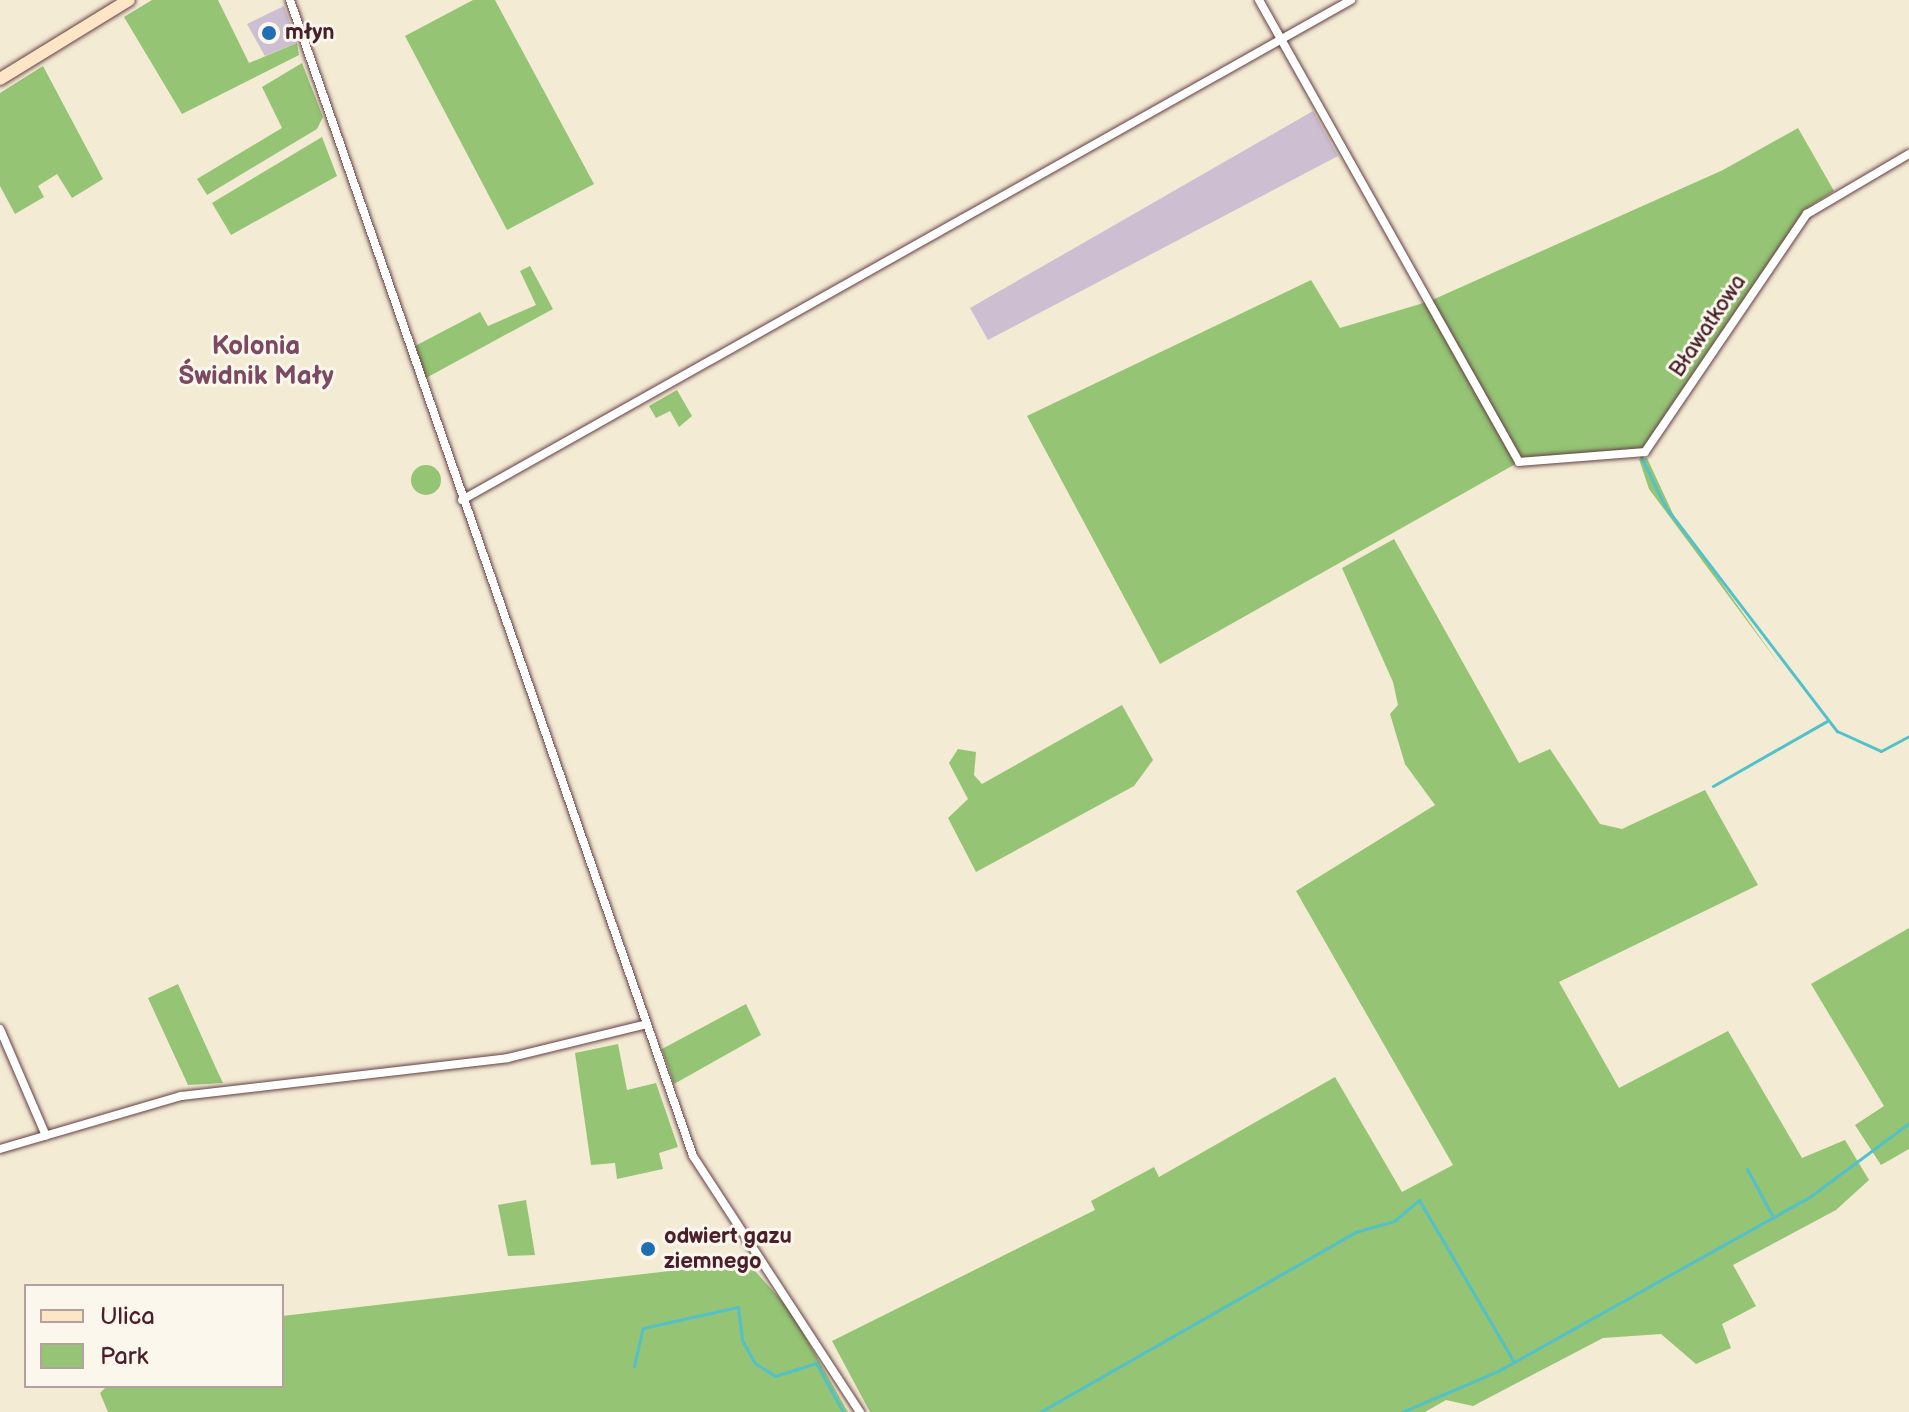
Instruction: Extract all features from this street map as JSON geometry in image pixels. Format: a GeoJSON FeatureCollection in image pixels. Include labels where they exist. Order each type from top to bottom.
{"type":"FeatureCollection","features":[{"type":"Feature","properties":{"kind":"main road"},"geometry":{"type":"LineString","coordinates":[[0,79],[129,0]]}},
{"type":"Feature","properties":{"kind":"street"},"geometry":{"type":"LineString","coordinates":[[290,0],[462,500],[706,1185],[801,1312],[860,1412]]}},
{"type":"Feature","properties":{"kind":"street"},"geometry":{"type":"LineString","coordinates":[[1259,0],[1281,39]]}},
{"type":"Feature","properties":{"kind":"street"},"geometry":{"type":"LineString","coordinates":[[462,500],[1351,0]]}},
{"type":"Feature","properties":{"kind":"street","name":"Bławatkowa"},"geometry":{"type":"LineString","coordinates":[[1281,39],[1519,462],[1645,452],[1807,214],[1909,154]]}},
{"type":"Feature","properties":{"kind":"street"},"geometry":{"type":"LineString","coordinates":[[0,1149],[181,1096],[508,1058],[647,1024]]}},
{"type":"Feature","properties":{"kind":"street"},"geometry":{"type":"LineString","coordinates":[[0,1029],[46,1136]]}},
{"type":"Feature","properties":{"kind":"shaded area"},"geometry":{"type":"Polygon","coordinates":[[[284,6],[297,43],[265,56],[247,24],[284,6]]]}},
{"type":"Feature","properties":{"kind":"shaded area"},"geometry":{"type":"Polygon","coordinates":[[[1313,111],[1338,156],[988,340],[970,308],[1313,111]]]}},
{"type":"Feature","properties":{"kind":"green space"},"geometry":{"type":"Polygon","coordinates":[[[152,0],[218,0],[249,63],[297,43],[299,55],[182,114],[124,17],[152,0]]]}},
{"type":"Feature","properties":{"kind":"green space"},"geometry":{"type":"Polygon","coordinates":[[[473,0],[495,0],[594,184],[507,230],[405,36],[473,0]]]}},
{"type":"Feature","properties":{"kind":"green space"},"geometry":{"type":"Polygon","coordinates":[[[302,63],[323,117],[317,129],[207,195],[197,179],[282,128],[262,87],[302,63]]]}},
{"type":"Feature","properties":{"kind":"green space"},"geometry":{"type":"Polygon","coordinates":[[[43,66],[103,179],[72,198],[57,174],[38,186],[44,197],[15,214],[0,186],[0,93],[43,66]]]}},
{"type":"Feature","properties":{"kind":"green space"},"geometry":{"type":"Polygon","coordinates":[[[1798,128],[1834,191],[1804,210],[1645,452],[1519,462],[1160,664],[1027,416],[1311,280],[1340,328],[1430,301],[1723,170],[1798,128]]]}},
{"type":"Feature","properties":{"kind":"green space"},"geometry":{"type":"Polygon","coordinates":[[[322,137],[337,176],[231,235],[212,203],[322,137]]]}},
{"type":"Feature","properties":{"kind":"green space"},"geometry":{"type":"Polygon","coordinates":[[[530,266],[553,309],[426,378],[415,346],[480,312],[488,326],[536,305],[520,271],[530,266]]]}},
{"type":"Feature","properties":{"kind":"green space"},"geometry":{"type":"Polygon","coordinates":[[[677,390],[692,416],[679,427],[670,411],[656,418],[649,406],[677,390]]]}},
{"type":"Feature","properties":{"kind":"green space"},"geometry":{"type":"Polygon","coordinates":[[[1647,458],[1674,516],[1782,668],[1649,489],[1639,459],[1647,458]]]}},
{"type":"Feature","properties":{"kind":"green space"},"geometry":{"type":"Polygon","coordinates":[[[426,465],[436,470],[441,480],[436,490],[426,495],[416,490],[411,480],[416,470],[426,465]]]}},
{"type":"Feature","properties":{"kind":"green space"},"geometry":{"type":"Polygon","coordinates":[[[1394,539],[1519,763],[1550,749],[1600,824],[1622,829],[1705,790],[1758,885],[1559,982],[1619,1088],[1728,1031],[1802,1158],[1845,1140],[1869,1180],[1836,1210],[1733,1265],[1756,1306],[1722,1324],[1731,1348],[1696,1364],[1661,1334],[1603,1338],[1473,1406],[1446,1400],[1425,1412],[870,1412],[832,1341],[1095,1210],[1091,1201],[1154,1167],[1159,1177],[1335,1077],[1402,1192],[1453,1165],[1296,891],[1435,805],[1405,764],[1390,714],[1398,705],[1393,682],[1342,568],[1394,539]]]}},
{"type":"Feature","properties":{"kind":"green space"},"geometry":{"type":"Polygon","coordinates":[[[1122,705],[1153,760],[1134,786],[976,872],[948,818],[968,799],[949,763],[958,749],[976,752],[974,775],[982,784],[1122,705]]]}},
{"type":"Feature","properties":{"kind":"green space"},"geometry":{"type":"Polygon","coordinates":[[[1909,928],[1909,1149],[1881,1165],[1855,1125],[1884,1106],[1811,984],[1909,928]]]}},
{"type":"Feature","properties":{"kind":"green space"},"geometry":{"type":"Polygon","coordinates":[[[178,984],[223,1083],[188,1085],[148,998],[178,984]]]}},
{"type":"Feature","properties":{"kind":"green space"},"geometry":{"type":"Polygon","coordinates":[[[746,1004],[761,1035],[674,1084],[662,1049],[746,1004]]]}},
{"type":"Feature","properties":{"kind":"green space"},"geometry":{"type":"Polygon","coordinates":[[[618,1044],[627,1090],[656,1083],[678,1147],[659,1153],[663,1169],[617,1179],[615,1163],[591,1165],[575,1053],[618,1044]]]}},
{"type":"Feature","properties":{"kind":"green space"},"geometry":{"type":"Polygon","coordinates":[[[526,1200],[535,1255],[508,1256],[498,1205],[526,1200]]]}},
{"type":"Feature","properties":{"kind":"green space"},"geometry":{"type":"Polygon","coordinates":[[[747,1262],[790,1310],[848,1412],[108,1412],[100,1393],[105,1388],[284,1388],[284,1316],[747,1262]]]}},
{"type":"Feature","properties":{"kind":"waterway"},"geometry":{"type":"LineString","coordinates":[[1641,457],[1665,506]]}},
{"type":"Feature","properties":{"kind":"waterway"},"geometry":{"type":"LineString","coordinates":[[1667,509],[1837,731],[1881,751],[1909,736]]}},
{"type":"Feature","properties":{"kind":"waterway"},"geometry":{"type":"LineString","coordinates":[[1713,786],[1827,721]]}},
{"type":"Feature","properties":{"kind":"waterway"},"geometry":{"type":"LineString","coordinates":[[1402,1412],[1498,1371],[1811,1196],[1909,1123]]}},
{"type":"Feature","properties":{"kind":"waterway"},"geometry":{"type":"LineString","coordinates":[[1747,1169],[1773,1217]]}},
{"type":"Feature","properties":{"kind":"waterway"},"geometry":{"type":"LineString","coordinates":[[1040,1412],[1355,1232],[1394,1221],[1419,1200],[1514,1362]]}},
{"type":"Feature","properties":{"kind":"waterway"},"geometry":{"type":"LineString","coordinates":[[634,1366],[643,1328],[738,1307],[742,1340],[755,1363],[775,1376],[816,1363],[843,1412]]}},
{"type":"Feature","properties":{"kind":"place","name":"młyn"},"geometry":{"type":"Point","coordinates":[269,33]}},
{"type":"Feature","properties":{"kind":"place","name":"odwiert gazu ziemnego"},"geometry":{"type":"Point","coordinates":[648,1249]}},
{"type":"Feature","properties":{"kind":"district","name":"Kolonia Świdnik Mały"},"geometry":{"type":"Point","coordinates":[256,362]}}]}
